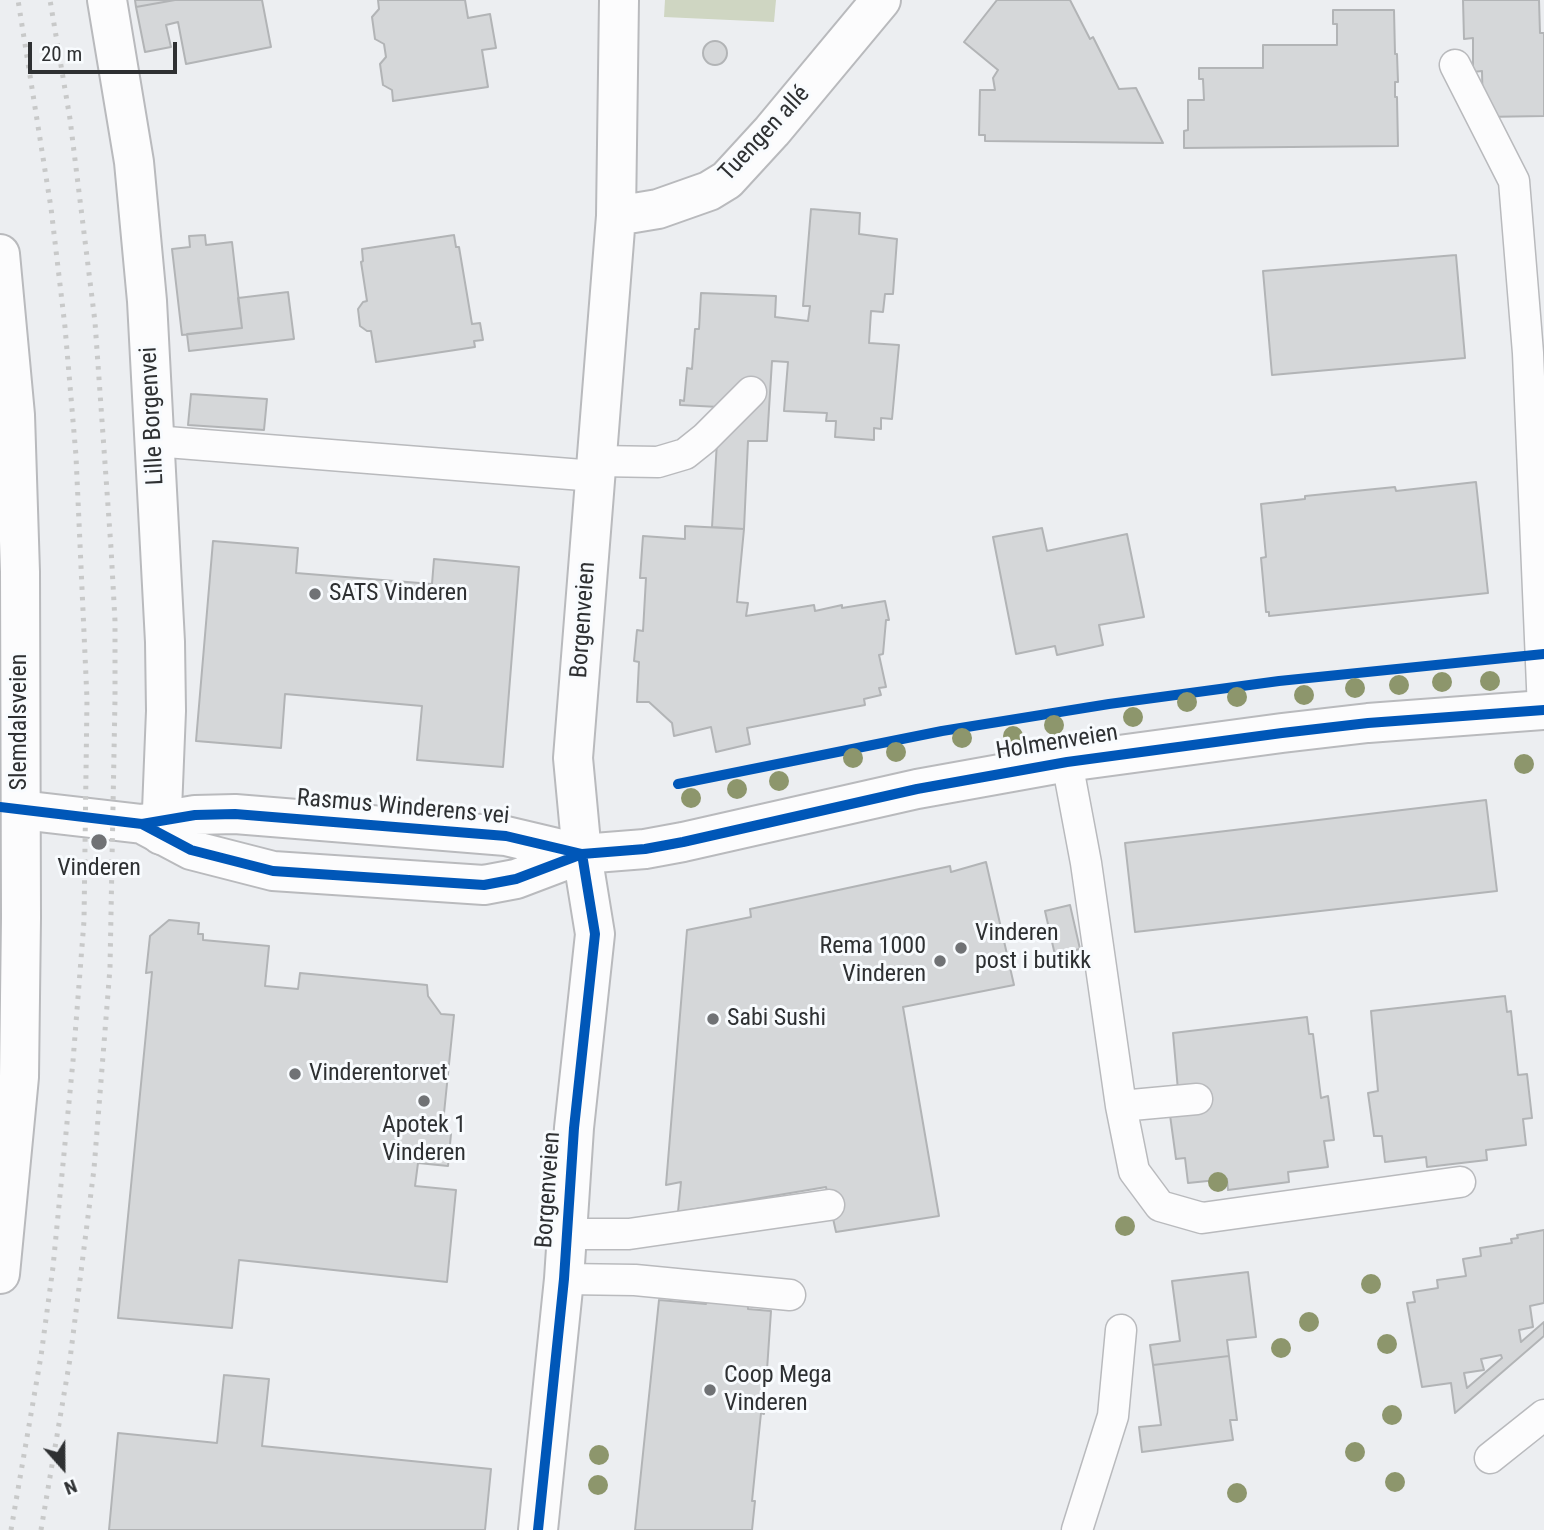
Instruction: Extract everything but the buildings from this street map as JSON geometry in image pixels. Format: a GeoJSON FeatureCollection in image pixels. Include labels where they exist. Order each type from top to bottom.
{"type":"FeatureCollection","features":[{"type":"Feature","properties":{"kind":"street","name":"Lille Borgenvei"},"geometry":{"type":"LineString","coordinates":[[107,0],[134,162],[147,301],[166,697],[155,826]]}},
{"type":"Feature","properties":{"kind":"street","name":"Borgenveien"},"geometry":{"type":"LineString","coordinates":[[538,1530],[564,1279],[574,1128],[595,934],[582,854],[573,758],[616,216],[619,0]]}},
{"type":"Feature","properties":{"kind":"street","name":"Tuengen allé"},"geometry":{"type":"LineString","coordinates":[[616,216],[658,209],[709,191],[727,180],[772,131],[881,0]]}},
{"type":"Feature","properties":{"kind":"street","name":"Slemdalsveien"},"geometry":{"type":"LineString","coordinates":[[0,254],[15,415],[20,572],[10,809],[22,918],[9,1076],[0,1274]]}},
{"type":"Feature","properties":{"kind":"street","name":"Holmenveien"},"geometry":{"type":"LineString","coordinates":[[582,854],[645,849],[682,842],[917,789],[1067,762],[1294,731],[1543,710]]}},
{"type":"Feature","properties":{"kind":"street","name":"Rasmus Winderens vei"},"geometry":{"type":"LineString","coordinates":[[10,809],[155,826],[195,815],[235,814],[506,836],[582,854]]}},
{"type":"Feature","properties":{"kind":"street","name":"Rasmus Winderens vei"},"geometry":{"type":"LineString","coordinates":[[155,826],[191,850],[273,871],[484,885],[516,879],[582,854]]}},
{"type":"Feature","properties":{"kind":"lane"},"geometry":{"type":"LineString","coordinates":[[1455,65],[1514,181],[1528,353],[1543,710]]}},
{"type":"Feature","properties":{"kind":"lane"},"geometry":{"type":"LineString","coordinates":[[154,442],[596,468],[659,462],[685,453],[705,438],[751,392]]}},
{"type":"Feature","properties":{"kind":"lane"},"geometry":{"type":"LineString","coordinates":[[1067,762],[1086,863],[1121,1106],[1134,1171],[1160,1206],[1202,1218],[1460,1182]]}},
{"type":"Feature","properties":{"kind":"lane"},"geometry":{"type":"LineString","coordinates":[[1121,1106],[1197,1099]]}},
{"type":"Feature","properties":{"kind":"lane"},"geometry":{"type":"LineString","coordinates":[[566,1234],[629,1234],[828,1205]]}},
{"type":"Feature","properties":{"kind":"lane"},"geometry":{"type":"LineString","coordinates":[[564,1279],[635,1280],[789,1295]]}},
{"type":"Feature","properties":{"kind":"lane"},"geometry":{"type":"LineString","coordinates":[[1077,1530],[1113,1416],[1121,1330]]}},
{"type":"Feature","properties":{"kind":"lane"},"geometry":{"type":"LineString","coordinates":[[1490,1458],[1544,1415]]}},
{"type":"Feature","properties":{"kind":"green space"},"geometry":{"type":"Polygon","coordinates":[[[665,0],[776,0],[774,22],[664,17],[665,0]]]}},
{"type":"Feature","properties":{"kind":"railway"},"geometry":{"type":"LineString","coordinates":[[11,1530],[41,1356],[53,1267],[73,1061],[84,921],[87,699],[76,456],[65,327],[51,208],[18,0]]}},
{"type":"Feature","properties":{"kind":"railway"},"geometry":{"type":"LineString","coordinates":[[41,1530],[70,1359],[94,1169],[110,968],[115,699],[115,621],[95,322],[70,119],[50,0]]}},
{"type":"Feature","properties":{"kind":"cycle path"},"geometry":{"type":"LineString","coordinates":[[678,784],[942,731],[1109,704],[1279,681],[1544,654]]}},
{"type":"Feature","properties":{"kind":"cycle path"},"geometry":{"type":"LineString","coordinates":[[142,824],[191,850],[273,871],[484,885],[516,879],[582,854],[645,849],[683,842],[917,789],[1067,762],[1368,723],[1544,710]]}},
{"type":"Feature","properties":{"kind":"cycle path"},"geometry":{"type":"LineString","coordinates":[[0,807],[142,824],[195,815],[235,814],[506,836],[582,854]]}},
{"type":"Feature","properties":{"kind":"cycle path"},"geometry":{"type":"LineString","coordinates":[[538,1530],[564,1279],[574,1128],[595,934],[582,854]]}},
{"type":"Feature","properties":{"kind":"place","name":"SATS Vinderen"},"geometry":{"type":"Point","coordinates":[315,594]}},
{"type":"Feature","properties":{"kind":"place","name":"Vinderen"},"geometry":{"type":"Point","coordinates":[99,842]}},
{"type":"Feature","properties":{"kind":"place","name":"Vinderen post i butikk"},"geometry":{"type":"Point","coordinates":[961,948]}},
{"type":"Feature","properties":{"kind":"place","name":"Rema 1000 Vinderen"},"geometry":{"type":"Point","coordinates":[940,961]}},
{"type":"Feature","properties":{"kind":"place","name":"Sabi Sushi"},"geometry":{"type":"Point","coordinates":[713,1019]}},
{"type":"Feature","properties":{"kind":"place","name":"Vinderentorvet"},"geometry":{"type":"Point","coordinates":[295,1074]}},
{"type":"Feature","properties":{"kind":"place","name":"Apotek 1 Vinderen"},"geometry":{"type":"Point","coordinates":[424,1101]}},
{"type":"Feature","properties":{"kind":"place","name":"Coop Mega Vinderen"},"geometry":{"type":"Point","coordinates":[710,1390]}}]}
